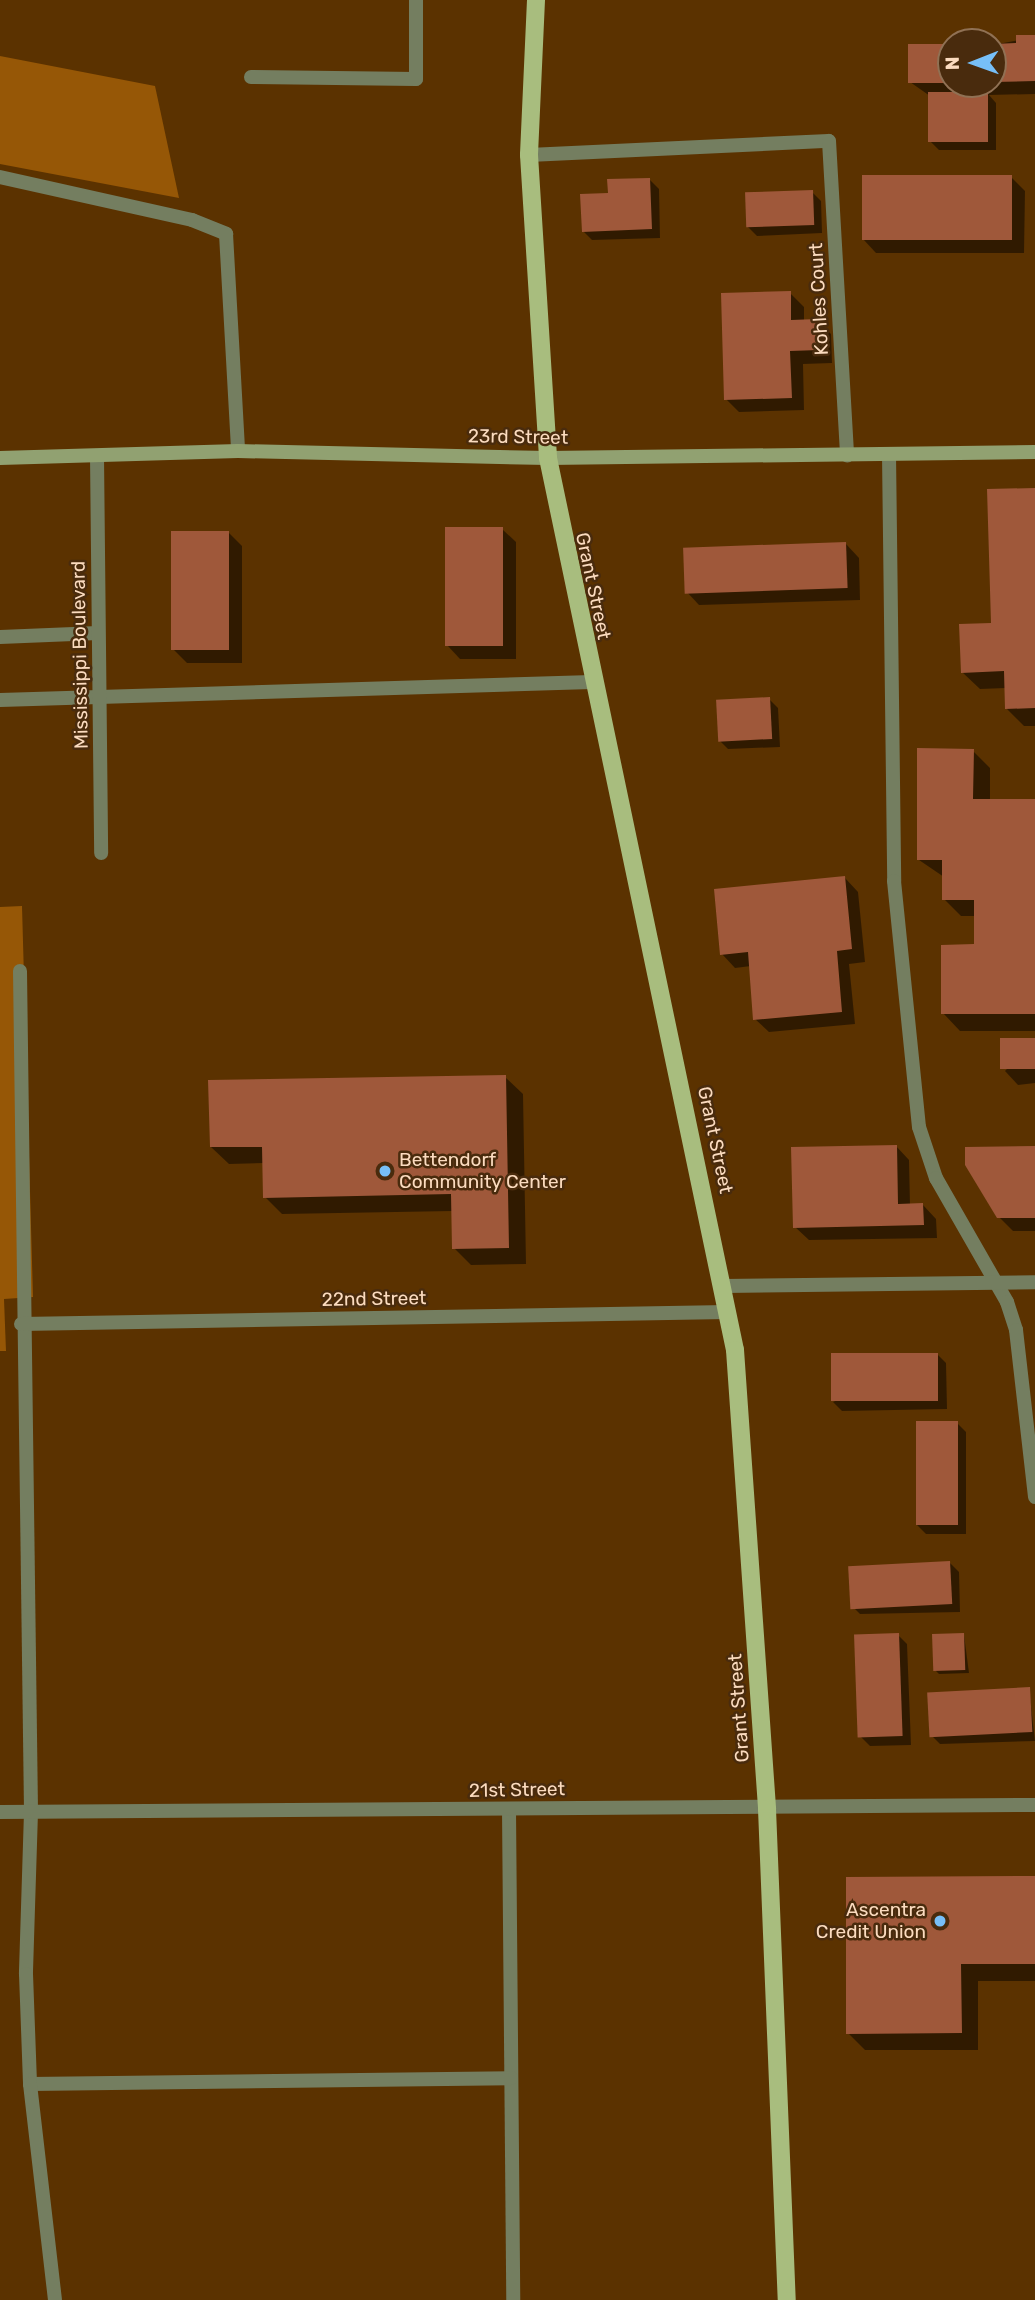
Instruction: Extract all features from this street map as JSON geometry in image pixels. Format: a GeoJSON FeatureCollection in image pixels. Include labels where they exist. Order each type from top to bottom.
{"type":"FeatureCollection","features":[{"type":"Feature","properties":{"kind":"main road","name":"Grant Street"},"geometry":{"type":"LineString","coordinates":[[536,0],[528,155],[548,458],[592,682],[724,1286],[727,1312],[767,1809],[787,2300]]}},
{"type":"Feature","properties":{"kind":"street"},"geometry":{"type":"LineString","coordinates":[[251,77],[416,79],[416,0]]}},
{"type":"Feature","properties":{"kind":"street","name":"Kohles Court"},"geometry":{"type":"LineString","coordinates":[[528,155],[829,141],[847,455]]}},
{"type":"Feature","properties":{"kind":"street"},"geometry":{"type":"LineString","coordinates":[[0,177],[192,220],[226,234],[238,451]]}},
{"type":"Feature","properties":{"kind":"street","name":"23rd Street"},"geometry":{"type":"LineString","coordinates":[[0,458],[238,451],[548,458],[1035,452]]}},
{"type":"Feature","properties":{"kind":"street"},"geometry":{"type":"LineString","coordinates":[[888,454],[894,881],[919,1127],[936,1178],[996,1282],[1016,1329],[1035,1497]]}},
{"type":"Feature","properties":{"kind":"street","name":"Mississippi Boulevard"},"geometry":{"type":"LineString","coordinates":[[97,456],[101,853]]}},
{"type":"Feature","properties":{"kind":"street"},"geometry":{"type":"LineString","coordinates":[[0,637],[98,633]]}},
{"type":"Feature","properties":{"kind":"street"},"geometry":{"type":"LineString","coordinates":[[0,700],[592,682]]}},
{"type":"Feature","properties":{"kind":"street"},"geometry":{"type":"LineString","coordinates":[[20,971],[21,1324],[31,1812],[30,2084],[55,2300]]}},
{"type":"Feature","properties":{"kind":"street"},"geometry":{"type":"LineString","coordinates":[[724,1286],[1035,1282]]}},
{"type":"Feature","properties":{"kind":"street","name":"22nd Street"},"geometry":{"type":"LineString","coordinates":[[21,1324],[727,1312]]}},
{"type":"Feature","properties":{"kind":"street","name":"21st Street"},"geometry":{"type":"LineString","coordinates":[[0,1812],[767,1809],[1035,1805]]}},
{"type":"Feature","properties":{"kind":"street"},"geometry":{"type":"LineString","coordinates":[[509,1810],[513,2300]]}},
{"type":"Feature","properties":{"kind":"street"},"geometry":{"type":"LineString","coordinates":[[30,2084],[511,2078]]}},
{"type":"Feature","properties":{"kind":"shaded area"},"geometry":{"type":"Polygon","coordinates":[[[0,56],[155,86],[179,198],[0,164],[0,56]]]}},
{"type":"Feature","properties":{"kind":"shaded area"},"geometry":{"type":"Polygon","coordinates":[[[22,906],[33,1297],[4,1299],[6,1351],[0,1351],[0,907],[22,906]]]}},
{"type":"Feature","properties":{"kind":"building"},"geometry":{"type":"Polygon","coordinates":[[[1016,35],[1035,35],[1035,81],[1007,82],[1007,43],[1016,43],[1016,35]]]}},
{"type":"Feature","properties":{"kind":"building"},"geometry":{"type":"Polygon","coordinates":[[[908,44],[937,44],[937,83],[908,83],[908,44]]]}},
{"type":"Feature","properties":{"kind":"building"},"geometry":{"type":"Polygon","coordinates":[[[928,92],[937,92],[937,98],[988,98],[988,142],[928,142],[928,92]]]}},
{"type":"Feature","properties":{"kind":"building"},"geometry":{"type":"Polygon","coordinates":[[[862,175],[1012,175],[1012,240],[862,240],[862,175]]]}},
{"type":"Feature","properties":{"kind":"building"},"geometry":{"type":"Polygon","coordinates":[[[650,178],[652,229],[582,232],[580,194],[608,193],[607,179],[650,178]]]}},
{"type":"Feature","properties":{"kind":"building"},"geometry":{"type":"Polygon","coordinates":[[[813,190],[814,225],[746,227],[745,192],[813,190]]]}},
{"type":"Feature","properties":{"kind":"building"},"geometry":{"type":"Polygon","coordinates":[[[791,291],[791,320],[818,319],[819,350],[790,351],[792,398],[724,400],[721,293],[791,291]]]}},
{"type":"Feature","properties":{"kind":"building"},"geometry":{"type":"Polygon","coordinates":[[[1035,488],[1035,708],[1005,709],[1004,671],[961,673],[959,624],[991,623],[987,489],[1035,488]]]}},
{"type":"Feature","properties":{"kind":"building"},"geometry":{"type":"Polygon","coordinates":[[[445,527],[503,527],[503,646],[445,646],[445,527]]]}},
{"type":"Feature","properties":{"kind":"building"},"geometry":{"type":"Polygon","coordinates":[[[171,531],[229,531],[229,650],[171,650],[171,531]]]}},
{"type":"Feature","properties":{"kind":"building"},"geometry":{"type":"Polygon","coordinates":[[[846,542],[848,588],[685,594],[683,548],[846,542]]]}},
{"type":"Feature","properties":{"kind":"building"},"geometry":{"type":"Polygon","coordinates":[[[770,697],[772,739],[718,742],[716,700],[770,697]]]}},
{"type":"Feature","properties":{"kind":"building"},"geometry":{"type":"Polygon","coordinates":[[[917,748],[974,749],[973,799],[1035,799],[1035,1014],[941,1014],[941,945],[974,944],[974,900],[942,900],[942,860],[917,860],[917,748]]]}},
{"type":"Feature","properties":{"kind":"building"},"geometry":{"type":"Polygon","coordinates":[[[845,876],[852,949],[837,951],[842,1012],[753,1020],[748,952],[720,955],[714,889],[845,876]]]}},
{"type":"Feature","properties":{"kind":"building"},"geometry":{"type":"Polygon","coordinates":[[[1000,1038],[1035,1038],[1035,1069],[1000,1069],[1000,1038]]]}},
{"type":"Feature","properties":{"kind":"building","name":"Bettendorf Community Center"},"geometry":{"type":"Polygon","coordinates":[[[506,1075],[509,1248],[452,1249],[451,1194],[263,1198],[262,1147],[210,1147],[208,1080],[506,1075]]]}},
{"type":"Feature","properties":{"kind":"building"},"geometry":{"type":"Polygon","coordinates":[[[897,1145],[898,1204],[923,1203],[924,1225],[793,1228],[791,1147],[897,1145]]]}},
{"type":"Feature","properties":{"kind":"building"},"geometry":{"type":"Polygon","coordinates":[[[1035,1146],[1035,1218],[997,1218],[965,1165],[965,1147],[1035,1146]]]}},
{"type":"Feature","properties":{"kind":"building"},"geometry":{"type":"Polygon","coordinates":[[[831,1353],[938,1353],[938,1401],[831,1401],[831,1353]]]}},
{"type":"Feature","properties":{"kind":"building"},"geometry":{"type":"Polygon","coordinates":[[[916,1421],[958,1421],[958,1525],[916,1525],[916,1421]]]}},
{"type":"Feature","properties":{"kind":"building"},"geometry":{"type":"Polygon","coordinates":[[[950,1561],[952,1604],[850,1609],[848,1566],[950,1561]]]}},
{"type":"Feature","properties":{"kind":"building"},"geometry":{"type":"Polygon","coordinates":[[[899,1633],[903,1736],[858,1738],[854,1635],[899,1633]]]}},
{"type":"Feature","properties":{"kind":"building"},"geometry":{"type":"Polygon","coordinates":[[[964,1633],[965,1670],[933,1671],[932,1634],[964,1633]]]}},
{"type":"Feature","properties":{"kind":"building"},"geometry":{"type":"Polygon","coordinates":[[[1030,1687],[1032,1732],[929,1737],[927,1692],[1030,1687]]]}},
{"type":"Feature","properties":{"kind":"building","name":"Ascentra Credit Union"},"geometry":{"type":"Polygon","coordinates":[[[1035,1876],[1035,1964],[961,1964],[962,2033],[846,2034],[846,1877],[1035,1876]]]}},
{"type":"Feature","properties":{"kind":"place","name":"Bettendorf Community Center"},"geometry":{"type":"Point","coordinates":[385,1171]}},
{"type":"Feature","properties":{"kind":"place","name":"Ascentra Credit Union"},"geometry":{"type":"Point","coordinates":[940,1921]}}]}
